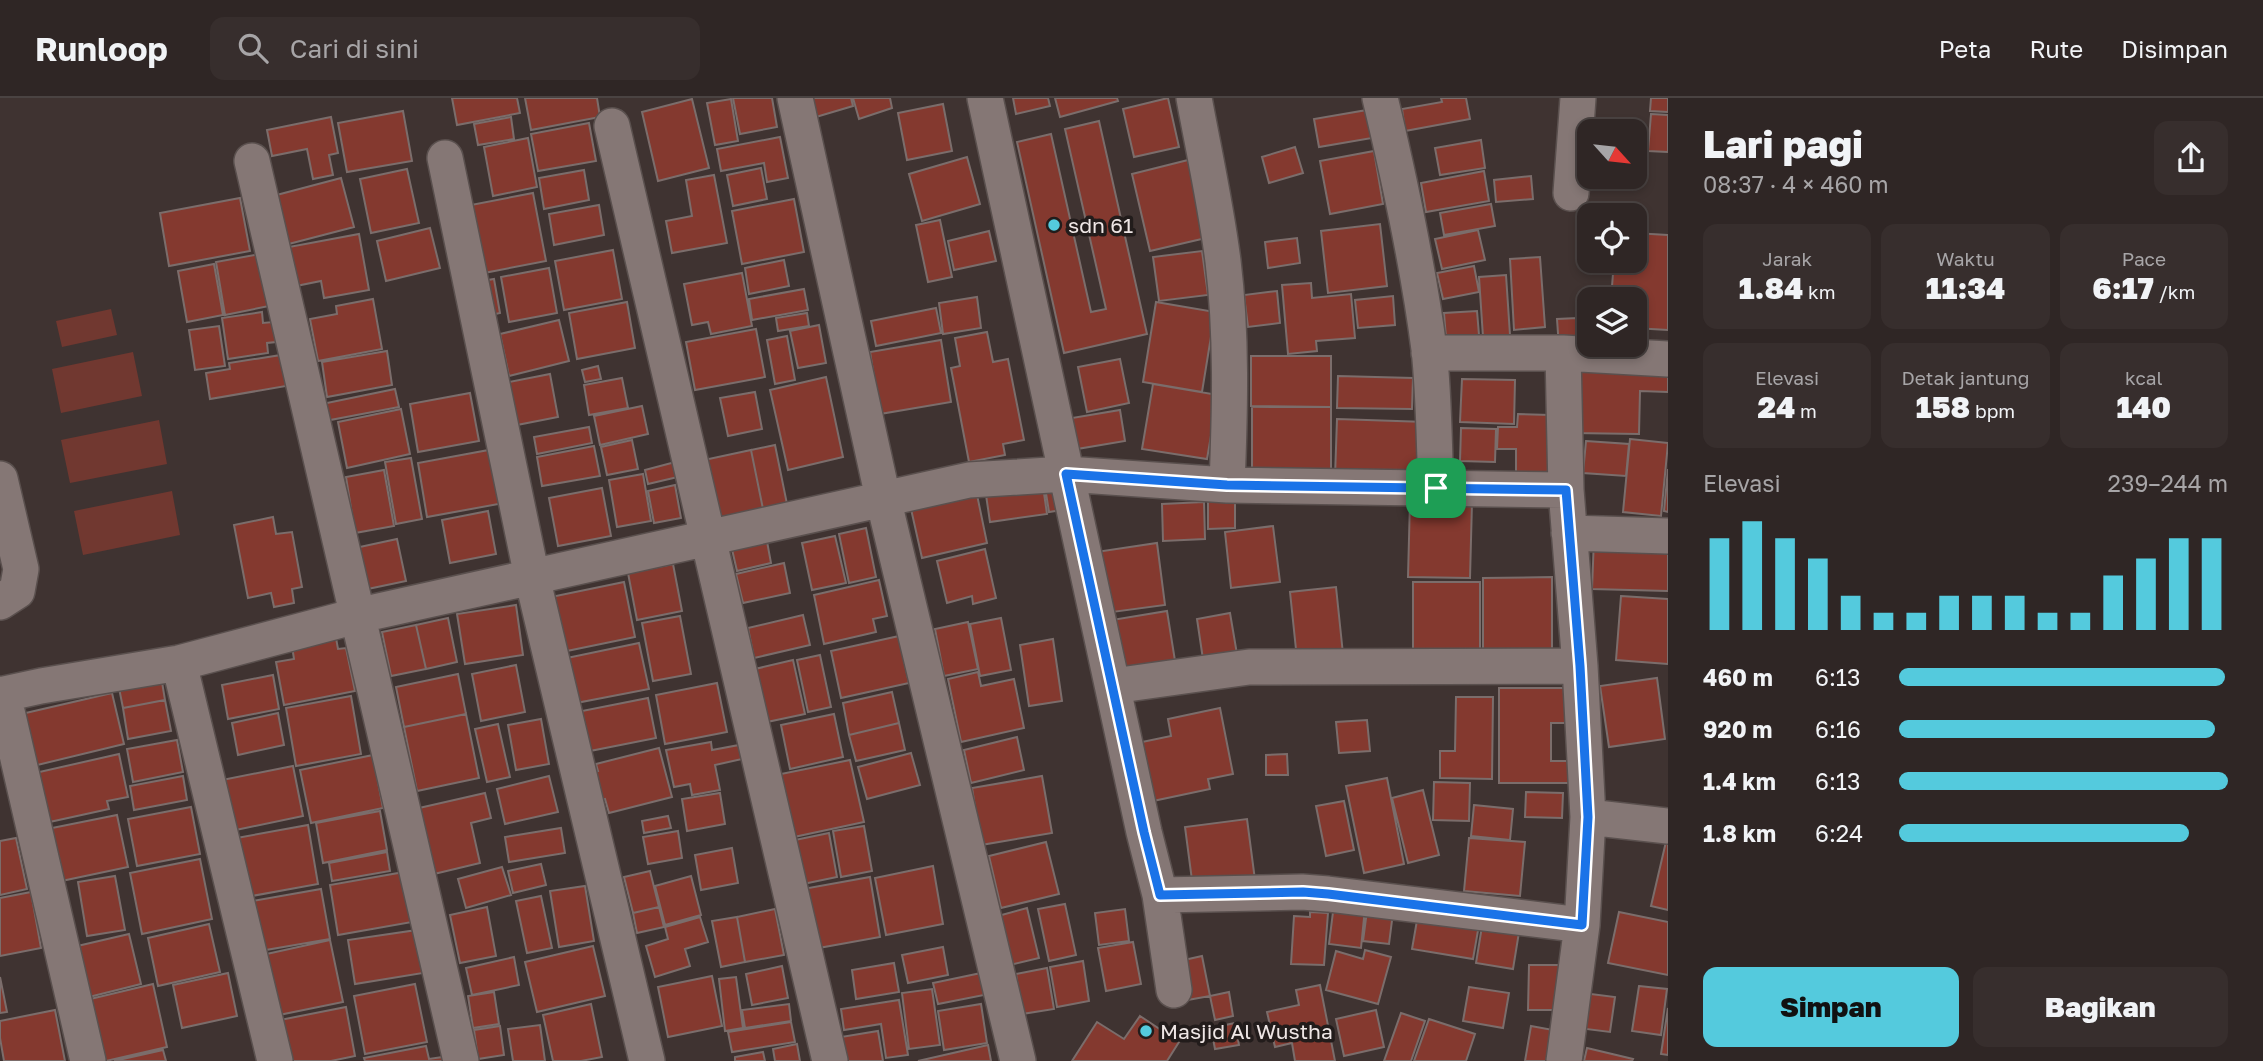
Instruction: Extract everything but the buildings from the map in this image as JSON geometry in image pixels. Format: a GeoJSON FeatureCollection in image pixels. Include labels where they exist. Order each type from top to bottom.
{"type":"FeatureCollection","features":[{"type":"Feature","properties":{"kind":"street"},"geometry":{"type":"LineString","coordinates":[[794,98],[883,498],[1018,1061]]}},
{"type":"Feature","properties":{"kind":"street"},"geometry":{"type":"LineString","coordinates":[[985,98],[1144,832],[1160,895],[1174,990]]}},
{"type":"Feature","properties":{"kind":"street"},"geometry":{"type":"LineString","coordinates":[[1194,98],[1223,260],[1230,405],[1227,485]]}},
{"type":"Feature","properties":{"kind":"street"},"geometry":{"type":"LineString","coordinates":[[1380,98],[1402,188],[1421,292],[1429,353],[1436,488]]}},
{"type":"Feature","properties":{"kind":"street"},"geometry":{"type":"LineString","coordinates":[[1572,193],[1578,98]]}},
{"type":"Feature","properties":{"kind":"street"},"geometry":{"type":"LineString","coordinates":[[612,126],[830,1061]]}},
{"type":"Feature","properties":{"kind":"street"},"geometry":{"type":"LineString","coordinates":[[445,158],[532,577],[647,1061]]}},
{"type":"Feature","properties":{"kind":"street"},"geometry":{"type":"LineString","coordinates":[[252,162],[461,1061]]}},
{"type":"Feature","properties":{"kind":"street"},"geometry":{"type":"LineString","coordinates":[[1429,353],[1563,353],[1668,359]]}},
{"type":"Feature","properties":{"kind":"street"},"geometry":{"type":"LineString","coordinates":[[1563,353],[1566,490],[1580,666],[1588,817],[1582,925],[1564,1061]]}},
{"type":"Feature","properties":{"kind":"street"},"geometry":{"type":"LineString","coordinates":[[88,1061],[2,695],[179,663],[356,616],[970,480],[1066,474],[1227,485],[1566,490]]}},
{"type":"Feature","properties":{"kind":"street"},"geometry":{"type":"LineString","coordinates":[[0,479],[21,569],[17,591],[0,602]]}},
{"type":"Feature","properties":{"kind":"street"},"geometry":{"type":"LineString","coordinates":[[1569,533],[1668,536]]}},
{"type":"Feature","properties":{"kind":"street"},"geometry":{"type":"LineString","coordinates":[[179,663],[275,1061]]}},
{"type":"Feature","properties":{"kind":"street"},"geometry":{"type":"LineString","coordinates":[[1113,686],[1249,667],[1580,666]]}},
{"type":"Feature","properties":{"kind":"street"},"geometry":{"type":"LineString","coordinates":[[1588,817],[1668,826]]}},
{"type":"Feature","properties":{"kind":"street"},"geometry":{"type":"LineString","coordinates":[[1160,895],[1303,892],[1582,925]]}},
{"type":"Feature","properties":{"kind":"shaded area"},"geometry":{"type":"Polygon","coordinates":[[[111,309],[117,335],[62,347],[56,321],[111,309]]]}},
{"type":"Feature","properties":{"kind":"shaded area"},"geometry":{"type":"Polygon","coordinates":[[[133,352],[142,396],[61,413],[52,369],[133,352]]]}},
{"type":"Feature","properties":{"kind":"shaded area"},"geometry":{"type":"Polygon","coordinates":[[[159,420],[167,464],[70,483],[61,440],[159,420]]]}},
{"type":"Feature","properties":{"kind":"shaded area"},"geometry":{"type":"Polygon","coordinates":[[[172,491],[180,535],[83,555],[74,511],[172,491]]]}},
{"type":"Feature","properties":{"kind":"place","name":"sdn 61"},"geometry":{"type":"Point","coordinates":[1054,225]}},
{"type":"Feature","properties":{"kind":"place","name":"Masjid Al Wustha"},"geometry":{"type":"Point","coordinates":[1146,1031]}},
{"type":"Feature","properties":{"kind":"route"},"geometry":{"type":"LineString","coordinates":[[1066,474],[1227,485],[1436,488],[1566,490],[1580,666],[1588,817],[1582,925],[1303,892],[1160,895],[1066,474]]}}]}
